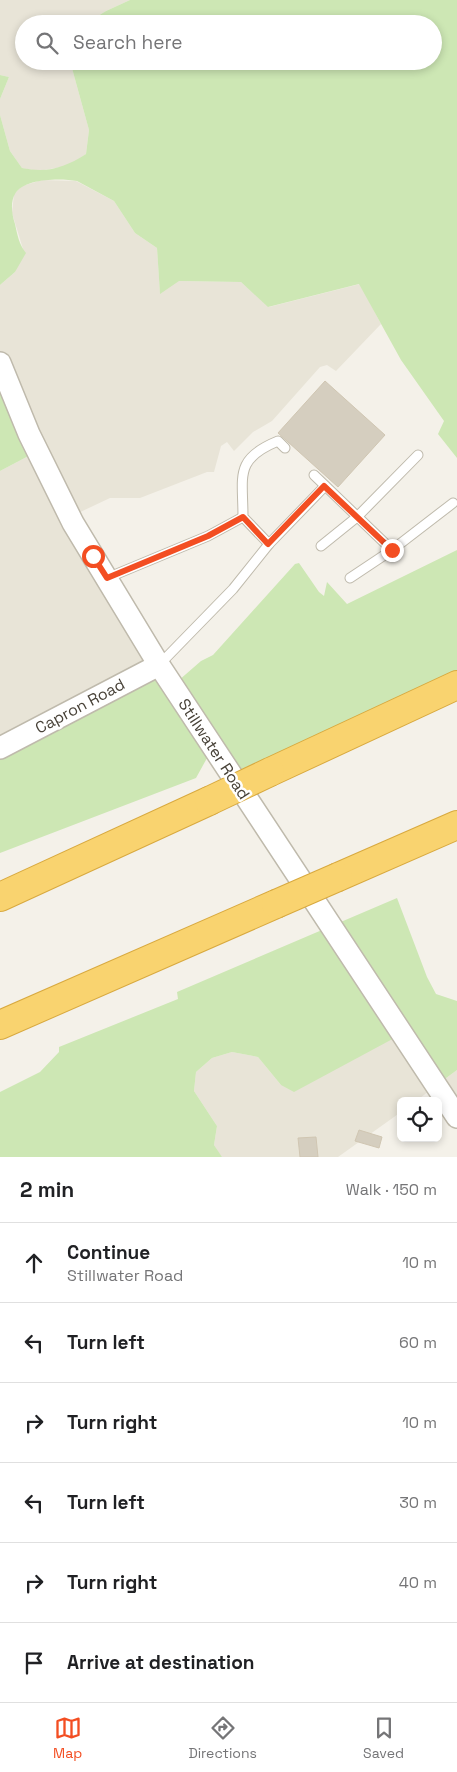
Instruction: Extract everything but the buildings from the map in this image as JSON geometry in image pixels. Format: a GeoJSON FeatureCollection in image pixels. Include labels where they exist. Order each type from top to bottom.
{"type":"FeatureCollection","features":[{"type":"Feature","properties":{"kind":"highway"},"geometry":{"type":"LineString","coordinates":[[0,897],[457,685]]}},
{"type":"Feature","properties":{"kind":"highway"},"geometry":{"type":"LineString","coordinates":[[0,1025],[457,825]]}},
{"type":"Feature","properties":{"kind":"street","name":"Stillwater Road"},"geometry":{"type":"LineString","coordinates":[[0,363],[29,434],[73,523],[159,665],[457,1117]]}},
{"type":"Feature","properties":{"kind":"street","name":"Capron Road"},"geometry":{"type":"LineString","coordinates":[[0,748],[159,665]]}},
{"type":"Feature","properties":{"kind":"lane"},"geometry":{"type":"LineString","coordinates":[[268,544],[243,517],[243,469],[249,458],[266,446],[278,441],[285,448]]}},
{"type":"Feature","properties":{"kind":"lane"},"geometry":{"type":"LineString","coordinates":[[321,546],[357,517],[418,455]]}},
{"type":"Feature","properties":{"kind":"lane"},"geometry":{"type":"LineString","coordinates":[[314,475],[392,550]]}},
{"type":"Feature","properties":{"kind":"lane"},"geometry":{"type":"LineString","coordinates":[[159,665],[233,588],[268,544],[324,486]]}},
{"type":"Feature","properties":{"kind":"lane"},"geometry":{"type":"LineString","coordinates":[[350,578],[392,550],[453,503]]}},
{"type":"Feature","properties":{"kind":"lane"},"geometry":{"type":"LineString","coordinates":[[107,578],[208,536],[243,517]]}},
{"type":"Feature","properties":{"kind":"shaded area"},"geometry":{"type":"Polygon","coordinates":[[[0,0],[130,0],[100,15],[15,15],[15,70],[72,70],[89,130],[86,154],[68,166],[38,171],[22,168],[10,151],[0,115],[0,99],[9,77],[0,75],[0,0]]]}},
{"type":"Feature","properties":{"kind":"shaded area"},"geometry":{"type":"Polygon","coordinates":[[[42,180],[76,181],[114,201],[135,233],[157,248],[160,293],[178,281],[241,282],[269,307],[360,284],[381,324],[336,371],[327,365],[320,367],[272,421],[253,432],[234,451],[227,442],[221,446],[214,472],[207,472],[140,498],[110,498],[74,515],[161,677],[0,750],[0,471],[38,451],[0,362],[0,285],[15,272],[23,249],[12,213],[14,194],[22,186],[42,180]]]}},
{"type":"Feature","properties":{"kind":"shaded area"},"geometry":{"type":"Polygon","coordinates":[[[400,1035],[438,1084],[457,1070],[457,1114],[437,1085],[421,1097],[397,1097],[397,1115],[338,1157],[222,1157],[214,1145],[217,1126],[194,1091],[196,1072],[212,1058],[232,1052],[258,1057],[281,1085],[400,1035]]]}},
{"type":"Feature","properties":{"kind":"green space"},"geometry":{"type":"Polygon","coordinates":[[[130,0],[457,0],[457,458],[438,434],[444,421],[401,360],[359,284],[268,307],[241,282],[179,281],[160,294],[157,248],[135,233],[114,201],[77,181],[43,180],[26,185],[13,197],[13,217],[20,243],[26,253],[15,272],[0,285],[0,115],[10,151],[22,168],[40,170],[56,168],[86,154],[89,130],[72,70],[442,70],[442,15],[100,15],[130,0]]]}},
{"type":"Feature","properties":{"kind":"green space"},"geometry":{"type":"Polygon","coordinates":[[[0,75],[9,77],[0,99],[0,75]]]}},
{"type":"Feature","properties":{"kind":"green space"},"geometry":{"type":"Polygon","coordinates":[[[0,362],[38,451],[0,471],[0,362]]]}},
{"type":"Feature","properties":{"kind":"green space"},"geometry":{"type":"Polygon","coordinates":[[[457,550],[457,685],[244,783],[212,749],[196,778],[0,853],[0,750],[161,677],[178,681],[201,661],[213,655],[295,564],[299,563],[319,592],[324,596],[327,582],[347,604],[457,550]]]}},
{"type":"Feature","properties":{"kind":"green space"},"geometry":{"type":"Polygon","coordinates":[[[397,898],[427,977],[436,994],[457,1001],[457,1070],[438,1084],[400,1035],[294,1092],[281,1085],[258,1057],[232,1052],[212,1058],[196,1072],[194,1091],[217,1126],[214,1145],[222,1157],[0,1157],[0,1092],[40,1072],[59,1052],[59,1047],[178,999],[177,992],[397,898]]]}},
{"type":"Feature","properties":{"kind":"route"},"geometry":{"type":"LineString","coordinates":[[93,556],[107,578],[208,536],[243,517],[268,544],[324,486],[392,550]]}}]}
